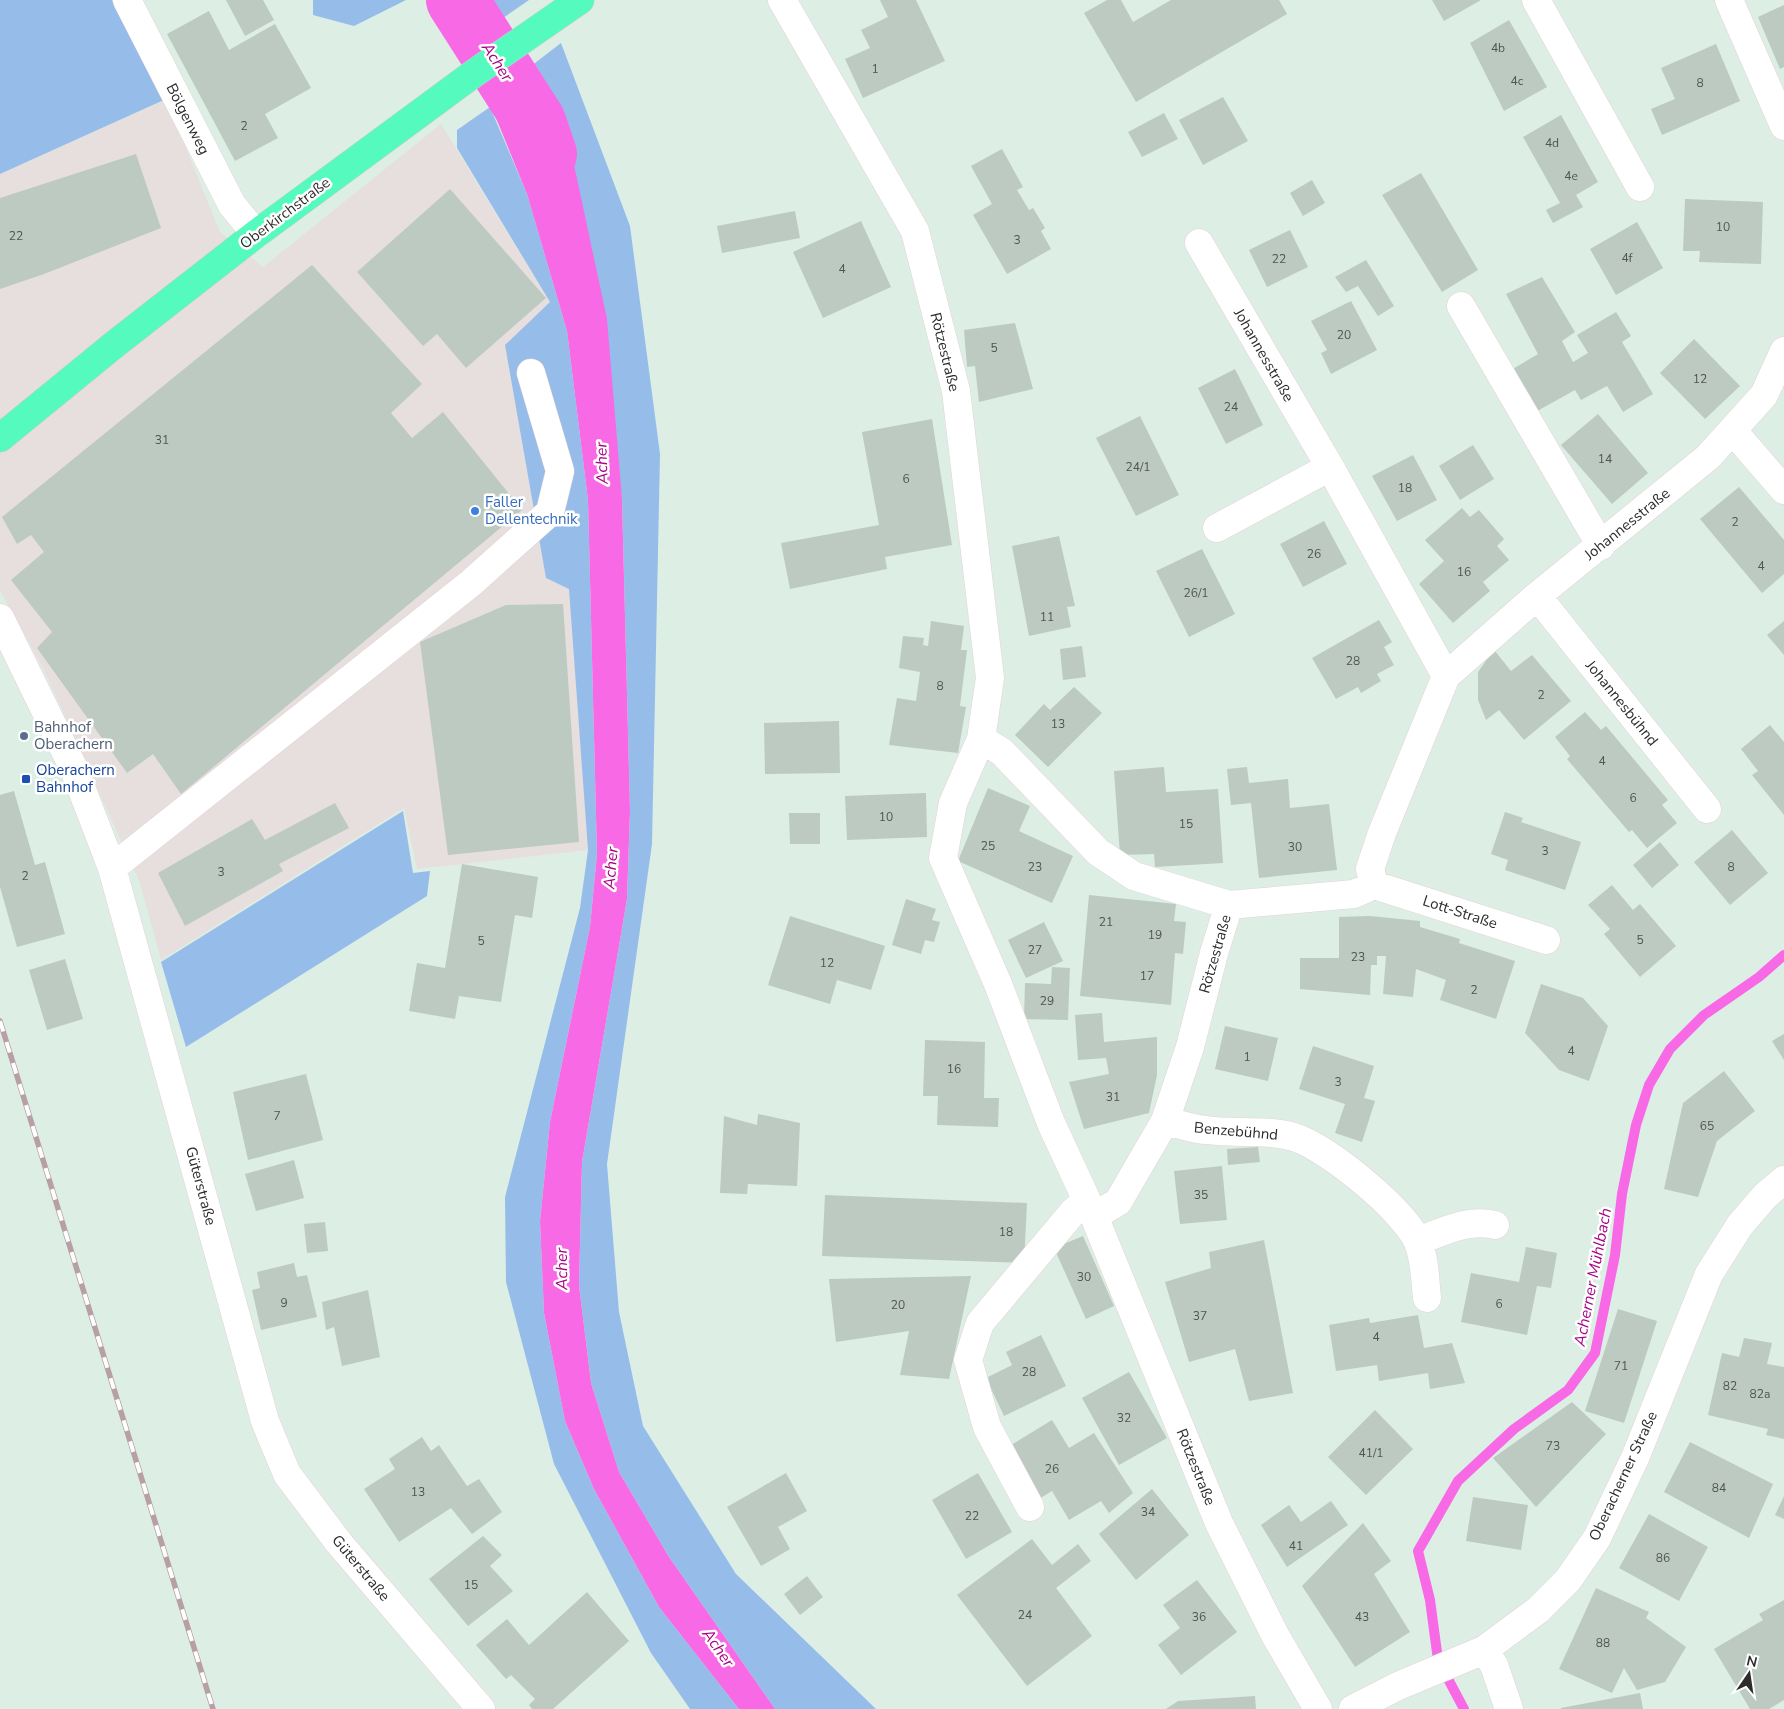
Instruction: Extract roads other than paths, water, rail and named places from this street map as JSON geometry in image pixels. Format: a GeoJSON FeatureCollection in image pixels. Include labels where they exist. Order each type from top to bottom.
{"type":"FeatureCollection","features":[{"type":"Feature","properties":{"kind":"main road","name":"Oberkirchstraße"},"geometry":{"type":"LineString","coordinates":[[0,438],[115,344],[256,234],[473,74],[548,24],[580,0]]}},
{"type":"Feature","properties":{"kind":"street","name":"Bölgenweg"},"geometry":{"type":"LineString","coordinates":[[127,0],[232,205],[256,234]]}},
{"type":"Feature","properties":{"kind":"street","name":"Rötzestraße"},"geometry":{"type":"LineString","coordinates":[[782,0],[915,231],[956,391],[990,678],[981,739],[952,803],[943,858],[998,984],[1051,1123],[1090,1208],[1219,1523],[1275,1635],[1318,1709]]}},
{"type":"Feature","properties":{"kind":"street"},"geometry":{"type":"LineString","coordinates":[[1536,0],[1640,187]]}},
{"type":"Feature","properties":{"kind":"street"},"geometry":{"type":"LineString","coordinates":[[1729,0],[1784,126]]}},
{"type":"Feature","properties":{"kind":"street","name":"Johannesstraße"},"geometry":{"type":"LineString","coordinates":[[1199,243],[1330,467],[1446,676]]}},
{"type":"Feature","properties":{"kind":"street"},"geometry":{"type":"LineString","coordinates":[[1461,306],[1601,546]]}},
{"type":"Feature","properties":{"kind":"street","name":"Johannesstraße"},"geometry":{"type":"LineString","coordinates":[[1374,884],[1370,869],[1382,833],[1446,676],[1537,596],[1601,546],[1708,457],[1764,395],[1784,351]]}},
{"type":"Feature","properties":{"kind":"street"},"geometry":{"type":"LineString","coordinates":[[112,868],[471,583],[550,512],[560,471],[531,373]]}},
{"type":"Feature","properties":{"kind":"street"},"geometry":{"type":"LineString","coordinates":[[1733,431],[1784,490]]}},
{"type":"Feature","properties":{"kind":"street"},"geometry":{"type":"LineString","coordinates":[[1217,528],[1330,467]]}},
{"type":"Feature","properties":{"kind":"street","name":"Johannesbühnd"},"geometry":{"type":"LineString","coordinates":[[1537,596],[1707,809]]}},
{"type":"Feature","properties":{"kind":"street","name":"Güterstraße"},"geometry":{"type":"LineString","coordinates":[[0,618],[74,769],[112,868],[265,1421],[287,1474],[339,1543],[481,1709]]}},
{"type":"Feature","properties":{"kind":"street","name":"Rötzestraße"},"geometry":{"type":"LineString","coordinates":[[981,739],[1002,752],[1105,856],[1134,876],[1230,905],[1214,953],[1190,1047],[1165,1121],[1118,1202],[1090,1208]]}},
{"type":"Feature","properties":{"kind":"street"},"geometry":{"type":"LineString","coordinates":[[1230,905],[1354,894],[1374,884]]}},
{"type":"Feature","properties":{"kind":"street","name":"Lott-Straße"},"geometry":{"type":"LineString","coordinates":[[1374,884],[1546,940]]}},
{"type":"Feature","properties":{"kind":"street","name":"Benzebühnd"},"geometry":{"type":"LineString","coordinates":[[1165,1121],[1206,1130],[1275,1133],[1295,1137],[1313,1145],[1371,1187],[1399,1216],[1418,1241],[1424,1264],[1427,1298]]}},
{"type":"Feature","properties":{"kind":"street","name":"Oberacherner Straße"},"geometry":{"type":"LineString","coordinates":[[1353,1709],[1419,1676],[1484,1650],[1538,1610],[1568,1580],[1597,1538],[1635,1458],[1709,1274],[1740,1225],[1765,1196],[1784,1180]]}},
{"type":"Feature","properties":{"kind":"street"},"geometry":{"type":"LineString","coordinates":[[1030,1507],[987,1427],[968,1360],[980,1323],[1073,1212],[1090,1208]]}},
{"type":"Feature","properties":{"kind":"street"},"geometry":{"type":"LineString","coordinates":[[1418,1241],[1480,1221],[1495,1225]]}},
{"type":"Feature","properties":{"kind":"street"},"geometry":{"type":"LineString","coordinates":[[1484,1650],[1494,1664],[1509,1709]]}},
{"type":"Feature","properties":{"kind":"water"},"geometry":{"type":"Polygon","coordinates":[[[441,0],[492,0],[503,18],[467,44],[441,0]]]}},
{"type":"Feature","properties":{"kind":"water"},"geometry":{"type":"Polygon","coordinates":[[[535,63],[573,160],[607,319],[622,499],[630,811],[627,899],[582,1162],[579,1285],[591,1383],[619,1472],[669,1557],[775,1709],[739,1709],[659,1607],[594,1489],[565,1421],[544,1313],[540,1221],[550,1122],[590,927],[597,854],[588,500],[567,331],[527,194],[485,91],[535,63]]]}},
{"type":"Feature","properties":{"kind":"waterway","name":"Acher"},"geometry":{"type":"LineString","coordinates":[[457,0],[535,122],[546,154]]}},
{"type":"Feature","properties":{"kind":"waterway","name":"Acherner Mühlbach"},"geometry":{"type":"LineString","coordinates":[[1464,1709],[1438,1660],[1430,1600],[1418,1551],[1458,1481],[1514,1429],[1568,1390],[1595,1353],[1615,1255],[1622,1194],[1636,1125],[1649,1085],[1670,1049],[1704,1015],[1759,977],[1784,955]]}},
{"type":"Feature","properties":{"kind":"railway"},"geometry":{"type":"LineString","coordinates":[[0,1021],[213,1709]]}},
{"type":"Feature","properties":{"kind":"place","name":"Faller Dellentechnik"},"geometry":{"type":"Point","coordinates":[475,511]}},
{"type":"Feature","properties":{"kind":"place","name":"Bahnhof Oberachern"},"geometry":{"type":"Point","coordinates":[24,736]}},
{"type":"Feature","properties":{"kind":"place","name":"Oberachern Bahnhof"},"geometry":{"type":"Point","coordinates":[26,779]}}]}
